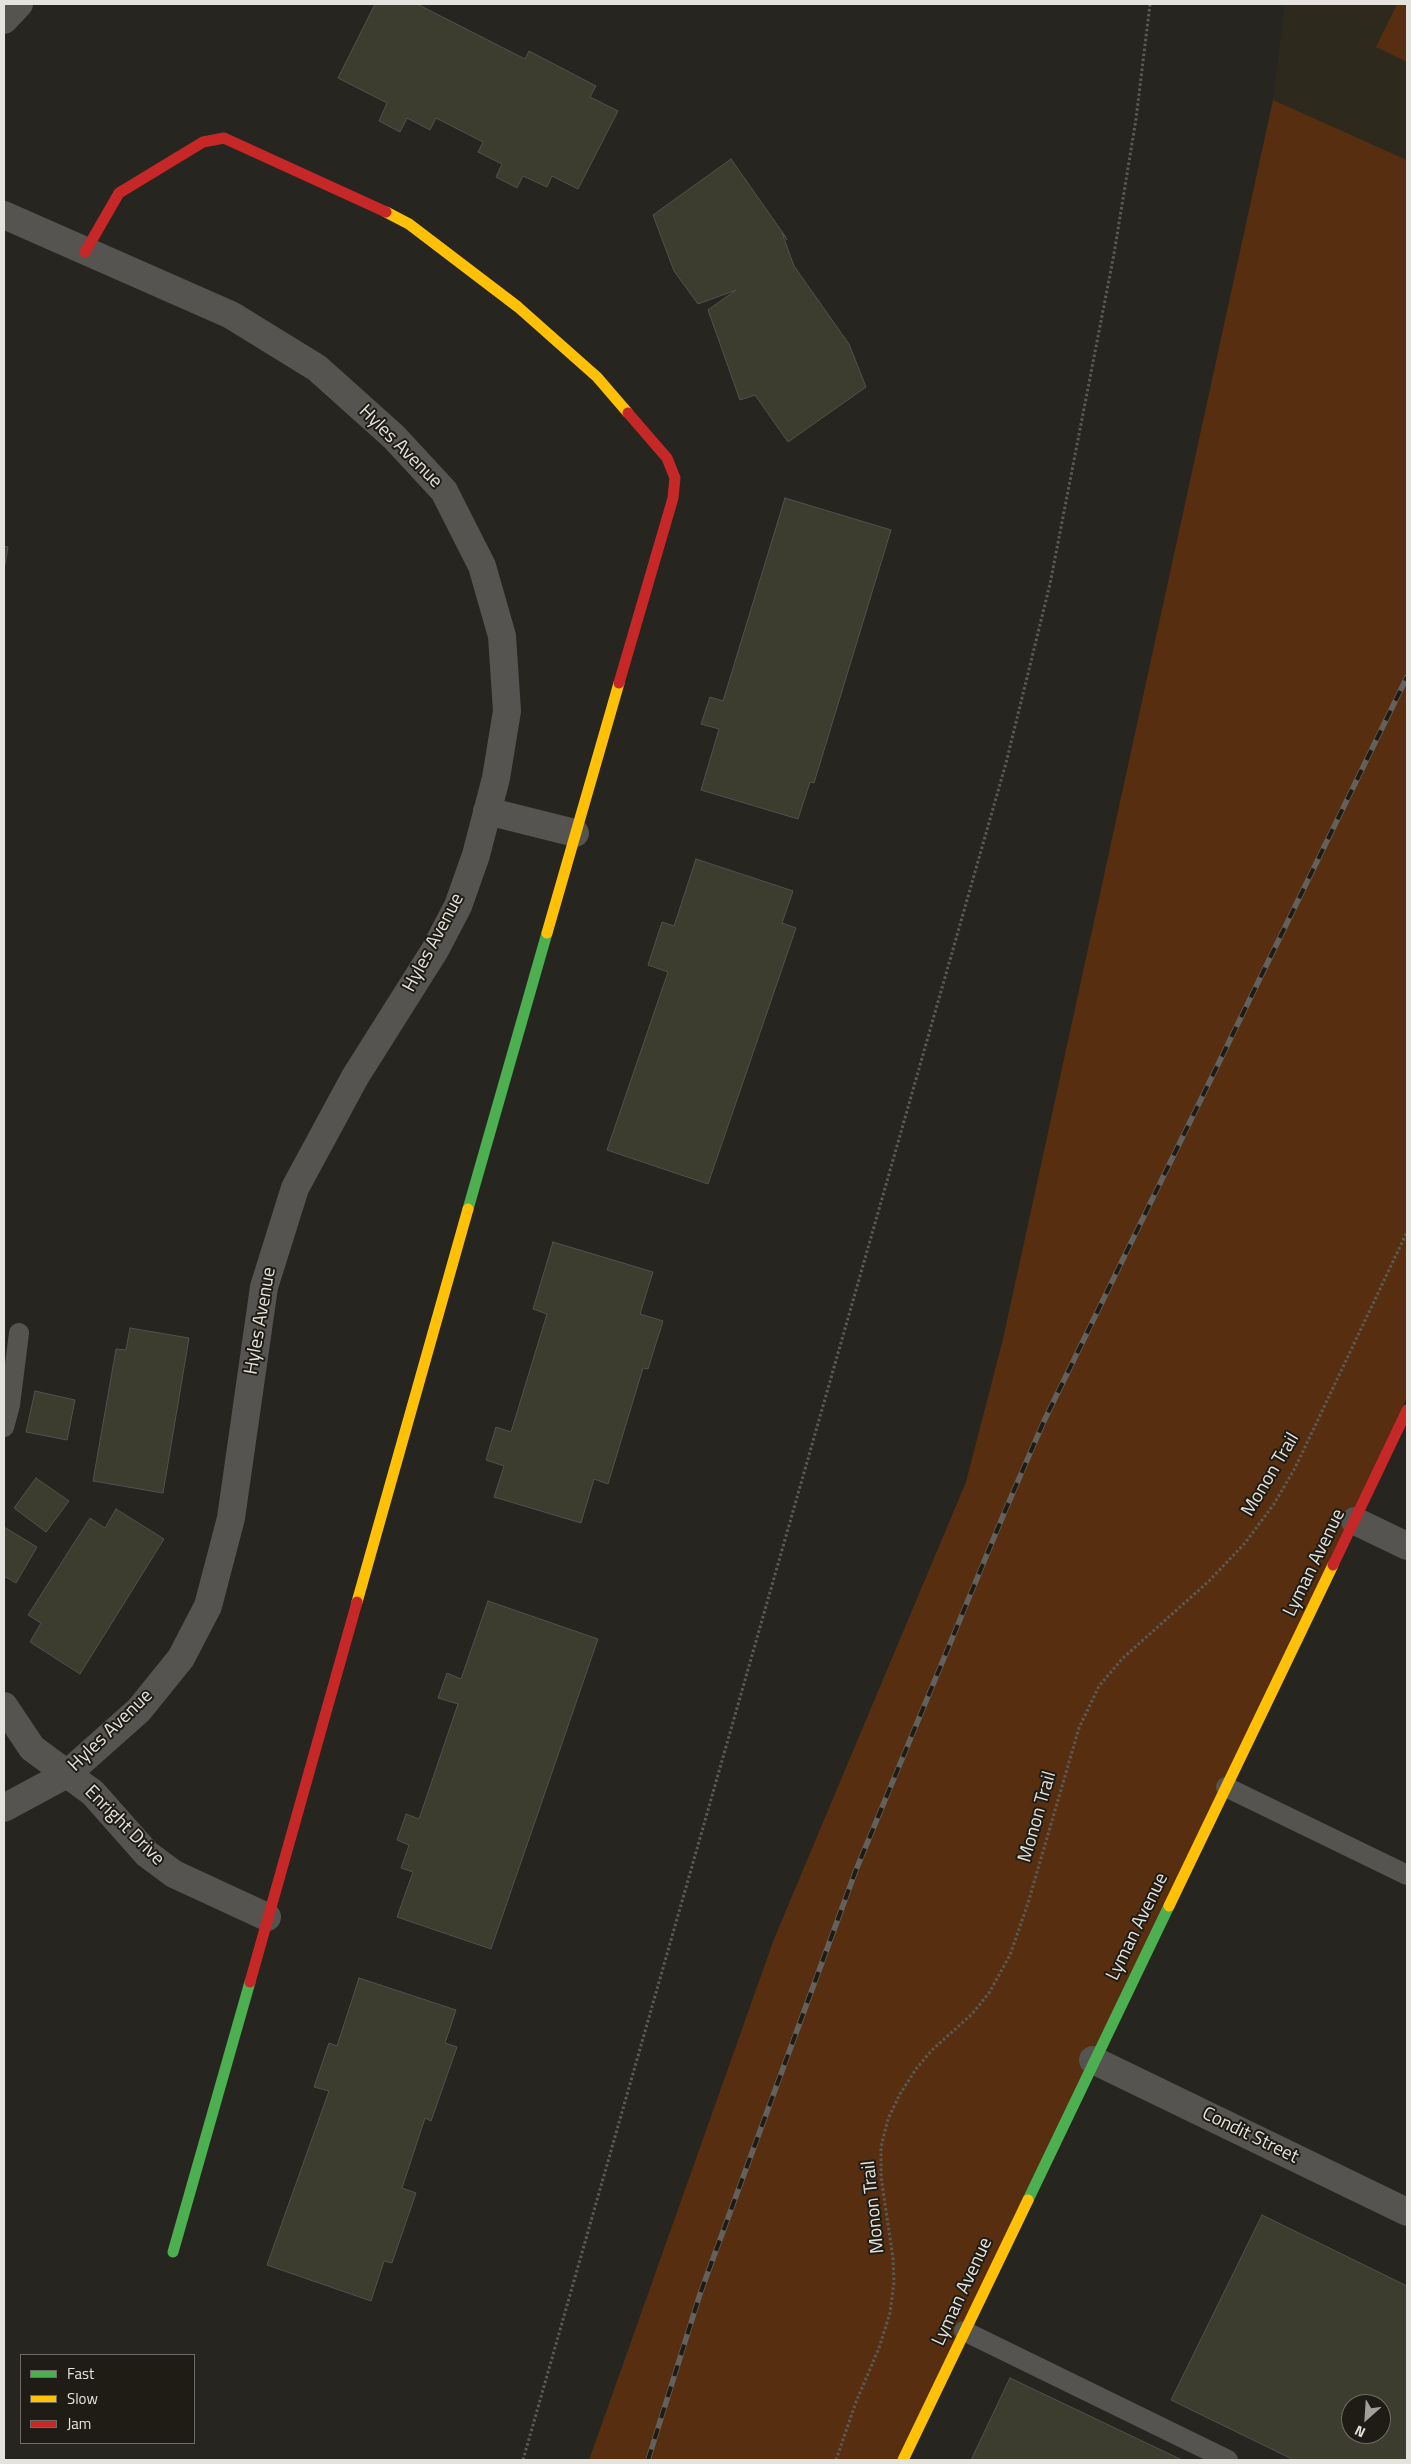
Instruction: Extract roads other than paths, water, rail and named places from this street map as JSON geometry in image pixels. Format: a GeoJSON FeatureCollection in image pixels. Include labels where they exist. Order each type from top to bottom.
{"type":"FeatureCollection","features":[{"type":"Feature","properties":{"kind":"street"},"geometry":{"type":"LineString","coordinates":[[85,252],[119,193],[203,142],[224,138],[378,207],[408,224],[518,307],[596,377],[667,458],[675,478],[673,498],[575,833],[173,2252]]}},
{"type":"Feature","properties":{"kind":"street","name":"Hyles Avenue"},"geometry":{"type":"LineString","coordinates":[[4,215],[231,315],[316,368],[394,437],[444,491],[482,566],[502,636],[507,711],[496,778],[476,855],[458,906],[435,950],[355,1077],[295,1188],[264,1288],[231,1518],[208,1606],[181,1658],[139,1710],[67,1774],[4,1808]]}},
{"type":"Feature","properties":{"kind":"street"},"geometry":{"type":"LineString","coordinates":[[487,811],[575,833]]}},
{"type":"Feature","properties":{"kind":"street","name":"Lyman Avenue"},"geometry":{"type":"LineString","coordinates":[[902,2460],[1407,1410]]}},
{"type":"Feature","properties":{"kind":"street"},"geometry":{"type":"LineString","coordinates":[[1355,1521],[1407,1546]]}},
{"type":"Feature","properties":{"kind":"street","name":"Enright Drive"},"geometry":{"type":"LineString","coordinates":[[4,1706],[32,1748],[93,1793],[147,1854],[174,1874],[267,1917]]}},
{"type":"Feature","properties":{"kind":"street","name":"Condit Street"},"geometry":{"type":"LineString","coordinates":[[1093,2060],[1407,2212]]}},
{"type":"Feature","properties":{"kind":"lane"},"geometry":{"type":"LineString","coordinates":[[4,1427],[10,1405],[19,1332]]}},
{"type":"Feature","properties":{"kind":"lane"},"geometry":{"type":"LineString","coordinates":[[1226,1787],[1407,1875]]}},
{"type":"Feature","properties":{"kind":"lane"},"geometry":{"type":"LineString","coordinates":[[964,2331],[1228,2460]]}},
{"type":"Feature","properties":{"kind":"railway"},"geometry":{"type":"LineString","coordinates":[[648,2460],[700,2294],[856,1870],[1005,1511],[1044,1421],[1407,677]]}}]}
